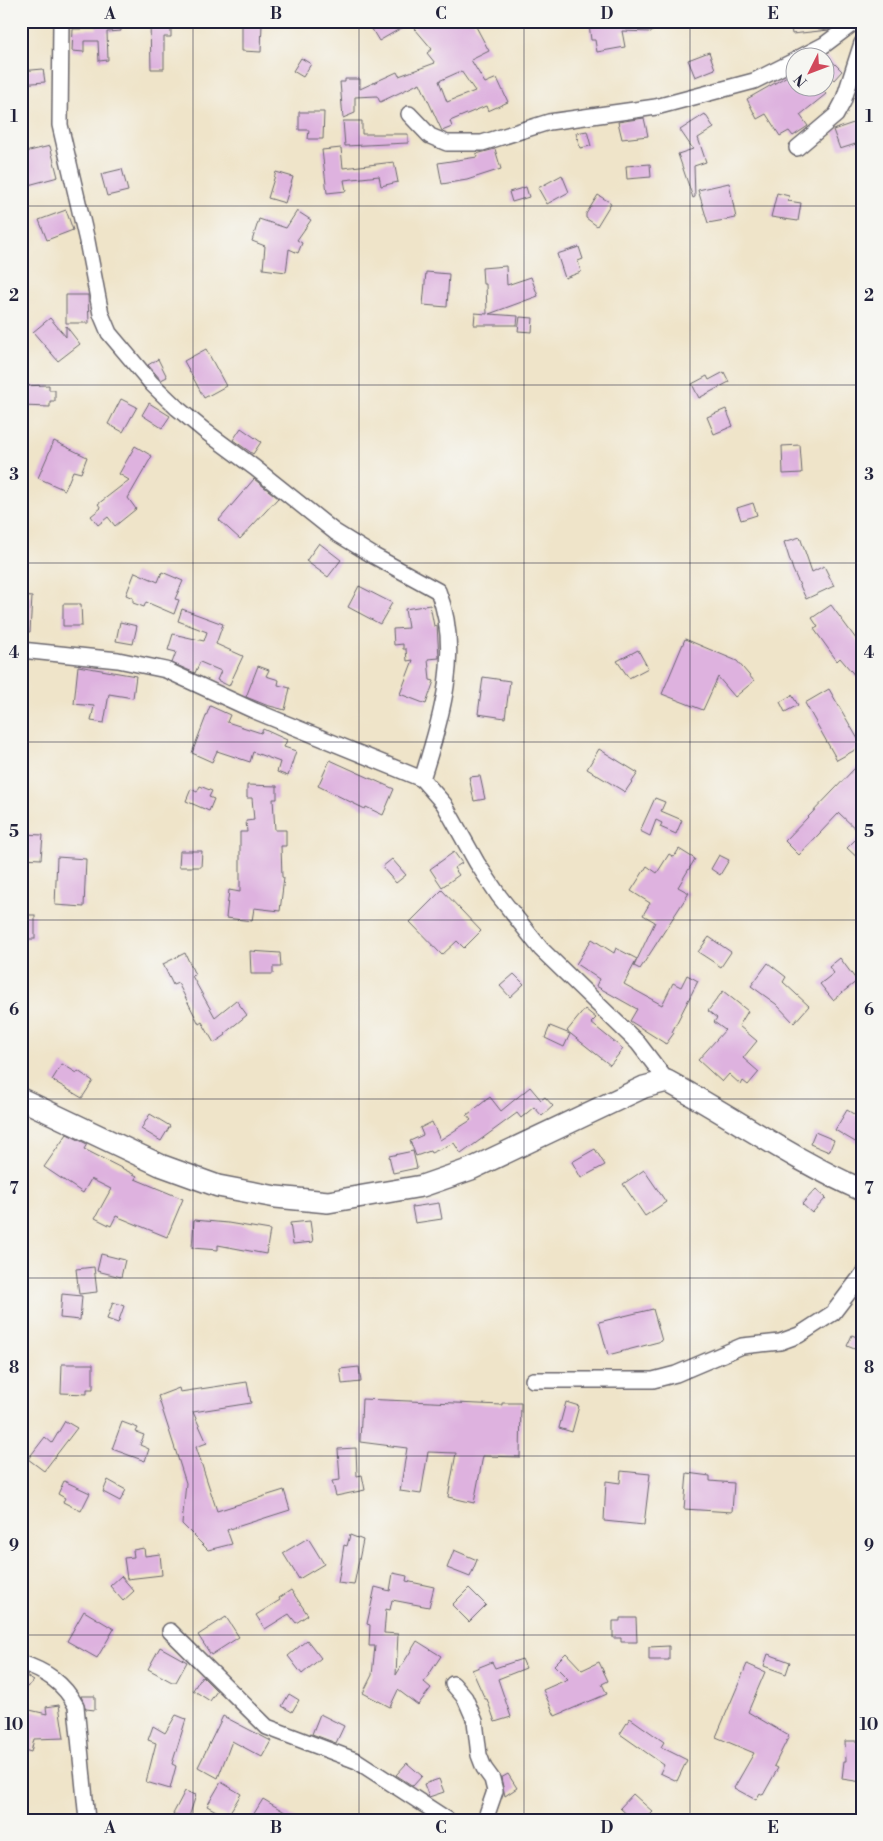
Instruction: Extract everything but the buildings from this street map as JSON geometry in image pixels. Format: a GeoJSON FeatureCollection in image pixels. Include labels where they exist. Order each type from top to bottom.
{"type":"FeatureCollection","features":[{"type":"Feature","properties":{"kind":"street"},"geometry":{"type":"LineString","coordinates":[[61,21],[60,125],[87,241],[101,314],[110,333],[152,384],[205,431],[335,532],[374,556],[438,590],[443,603],[449,664],[440,719],[422,779]]}},
{"type":"Feature","properties":{"kind":"street"},"geometry":{"type":"LineString","coordinates":[[818,48],[856,21]]}},
{"type":"Feature","properties":{"kind":"street"},"geometry":{"type":"LineString","coordinates":[[796,148],[836,115],[843,102],[862,43]]}},
{"type":"Feature","properties":{"kind":"street"},"geometry":{"type":"LineString","coordinates":[[409,114],[430,136],[447,143],[482,143],[549,122],[656,107],[746,84],[786,65]]}},
{"type":"Feature","properties":{"kind":"street"},"geometry":{"type":"LineString","coordinates":[[21,650],[118,660],[166,670],[255,711],[422,779],[444,804],[477,863],[499,896],[541,948],[638,1043],[667,1081],[708,1103],[798,1159],[862,1190]]}},
{"type":"Feature","properties":{"kind":"street"},"geometry":{"type":"LineString","coordinates":[[21,1099],[160,1165],[218,1186],[276,1197],[328,1202],[375,1196],[422,1186],[463,1172],[644,1087],[667,1081]]}},
{"type":"Feature","properties":{"kind":"street"},"geometry":{"type":"LineString","coordinates":[[534,1380],[653,1380],[676,1374],[742,1346],[780,1342],[806,1332],[833,1313],[862,1275]]}},
{"type":"Feature","properties":{"kind":"street"},"geometry":{"type":"LineString","coordinates":[[170,1631],[267,1727],[357,1760],[448,1820]]}},
{"type":"Feature","properties":{"kind":"street"},"geometry":{"type":"LineString","coordinates":[[21,1663],[39,1669],[57,1680],[70,1694],[76,1706],[87,1820]]}},
{"type":"Feature","properties":{"kind":"street"},"geometry":{"type":"LineString","coordinates":[[453,1684],[465,1698],[475,1721],[479,1755],[484,1768],[492,1779],[495,1791],[485,1820]]}}]}
